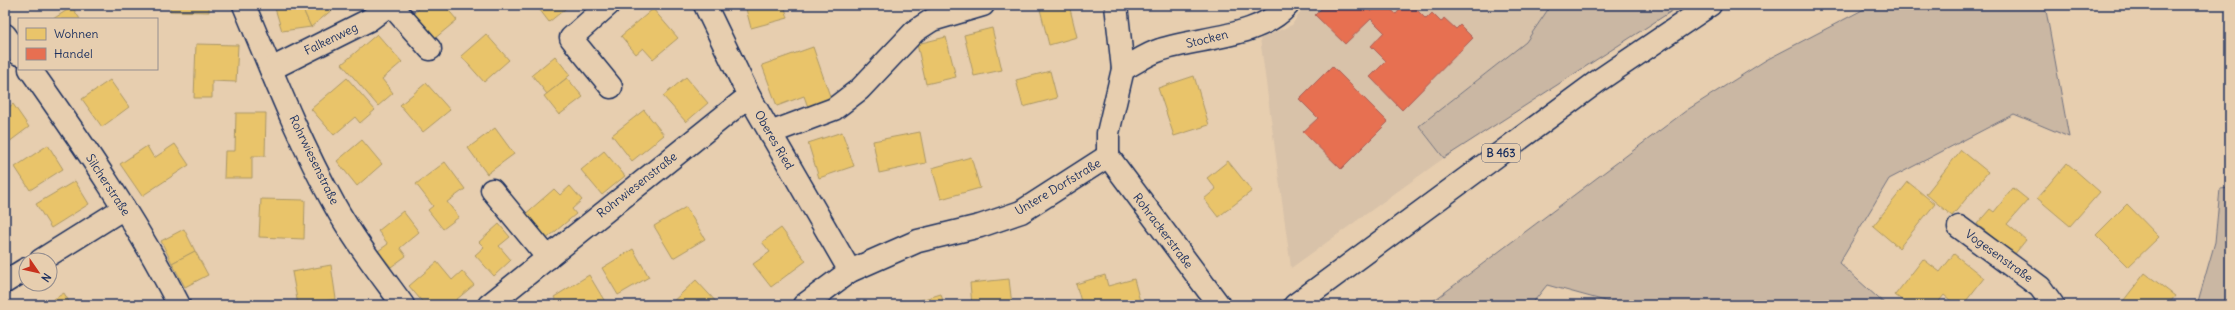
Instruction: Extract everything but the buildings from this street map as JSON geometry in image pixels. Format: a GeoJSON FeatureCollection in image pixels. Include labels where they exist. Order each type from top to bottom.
{"type":"FeatureCollection","features":[{"type":"Feature","properties":{"kind":"main road","name":"Rohrwiesenstraße"},"geometry":{"type":"LineString","coordinates":[[244,5],[271,69],[334,205],[366,255],[403,305]]}},
{"type":"Feature","properties":{"kind":"main road","name":"Falkenweg"},"geometry":{"type":"LineString","coordinates":[[271,69],[369,20],[390,5]]}},
{"type":"Feature","properties":{"kind":"main road"},"geometry":{"type":"LineString","coordinates":[[390,5],[430,49]]}},
{"type":"Feature","properties":{"kind":"main road"},"geometry":{"type":"LineString","coordinates":[[608,5],[570,38],[611,87]]}},
{"type":"Feature","properties":{"kind":"main road","name":"Oberes Ried"},"geometry":{"type":"LineString","coordinates":[[705,5],[749,96],[850,271]]}},
{"type":"Feature","properties":{"kind":"main road"},"geometry":{"type":"LineString","coordinates":[[770,133],[834,109],[860,89],[915,31],[932,20],[982,5]]}},
{"type":"Feature","properties":{"kind":"main road","name":"Untere Dorfstraße"},"geometry":{"type":"LineString","coordinates":[[804,305],[850,271],[918,241],[980,226],[1021,212],[1108,156],[1108,133],[1122,69],[1116,5]]}},
{"type":"Feature","properties":{"kind":"main road","name":"Stocken"},"geometry":{"type":"LineString","coordinates":[[1122,69],[1160,50],[1260,25],[1282,12],[1288,5]]}},
{"type":"Feature","properties":{"kind":"main road","name":"B 463"},"geometry":{"type":"LineString","coordinates":[[1295,305],[1598,81],[1710,5]]}},
{"type":"Feature","properties":{"kind":"main road"},"geometry":{"type":"LineString","coordinates":[[5,35],[18,53]]}},
{"type":"Feature","properties":{"kind":"main road","name":"Silcherstraße"},"geometry":{"type":"LineString","coordinates":[[31,70],[68,122],[124,208],[179,305]]}},
{"type":"Feature","properties":{"kind":"main road","name":"Rohrwiesenstraße"},"geometry":{"type":"LineString","coordinates":[[489,305],[749,96]]}},
{"type":"Feature","properties":{"kind":"main road","name":"Rohrackerstraße"},"geometry":{"type":"LineString","coordinates":[[1108,156],[1219,305]]}},
{"type":"Feature","properties":{"kind":"main road"},"geometry":{"type":"LineString","coordinates":[[492,190],[548,258]]}},
{"type":"Feature","properties":{"kind":"main road"},"geometry":{"type":"LineString","coordinates":[[54,252],[124,208]]}},
{"type":"Feature","properties":{"kind":"main road","name":"Vogesenstraße"},"geometry":{"type":"LineString","coordinates":[[1959,227],[2040,287],[2052,305]]}},
{"type":"Feature","properties":{"kind":"main road"},"geometry":{"type":"LineString","coordinates":[[5,282],[18,274]]}},
{"type":"Feature","properties":{"kind":"shaded area"},"geometry":{"type":"Polygon","coordinates":[[[1305,5],[1551,5],[1526,42],[1419,126],[1444,158],[1291,268],[1260,38],[1292,25],[1305,5]]]}},
{"type":"Feature","properties":{"kind":"shaded area"},"geometry":{"type":"Polygon","coordinates":[[[1551,5],[1681,5],[1444,158],[1419,126],[1526,42],[1551,5]]]}},
{"type":"Feature","properties":{"kind":"shaded area"},"geometry":{"type":"Polygon","coordinates":[[[1872,5],[2045,5],[2069,137],[2014,114],[1889,179],[1839,263],[1886,305],[1620,305],[1547,285],[1531,305],[1428,305],[1687,110],[1766,60],[1872,5]]]}},
{"type":"Feature","properties":{"kind":"shaded area"},"geometry":{"type":"Polygon","coordinates":[[[2230,188],[2230,305],[2197,305],[2215,242],[2220,189],[2230,188]]]}}]}
